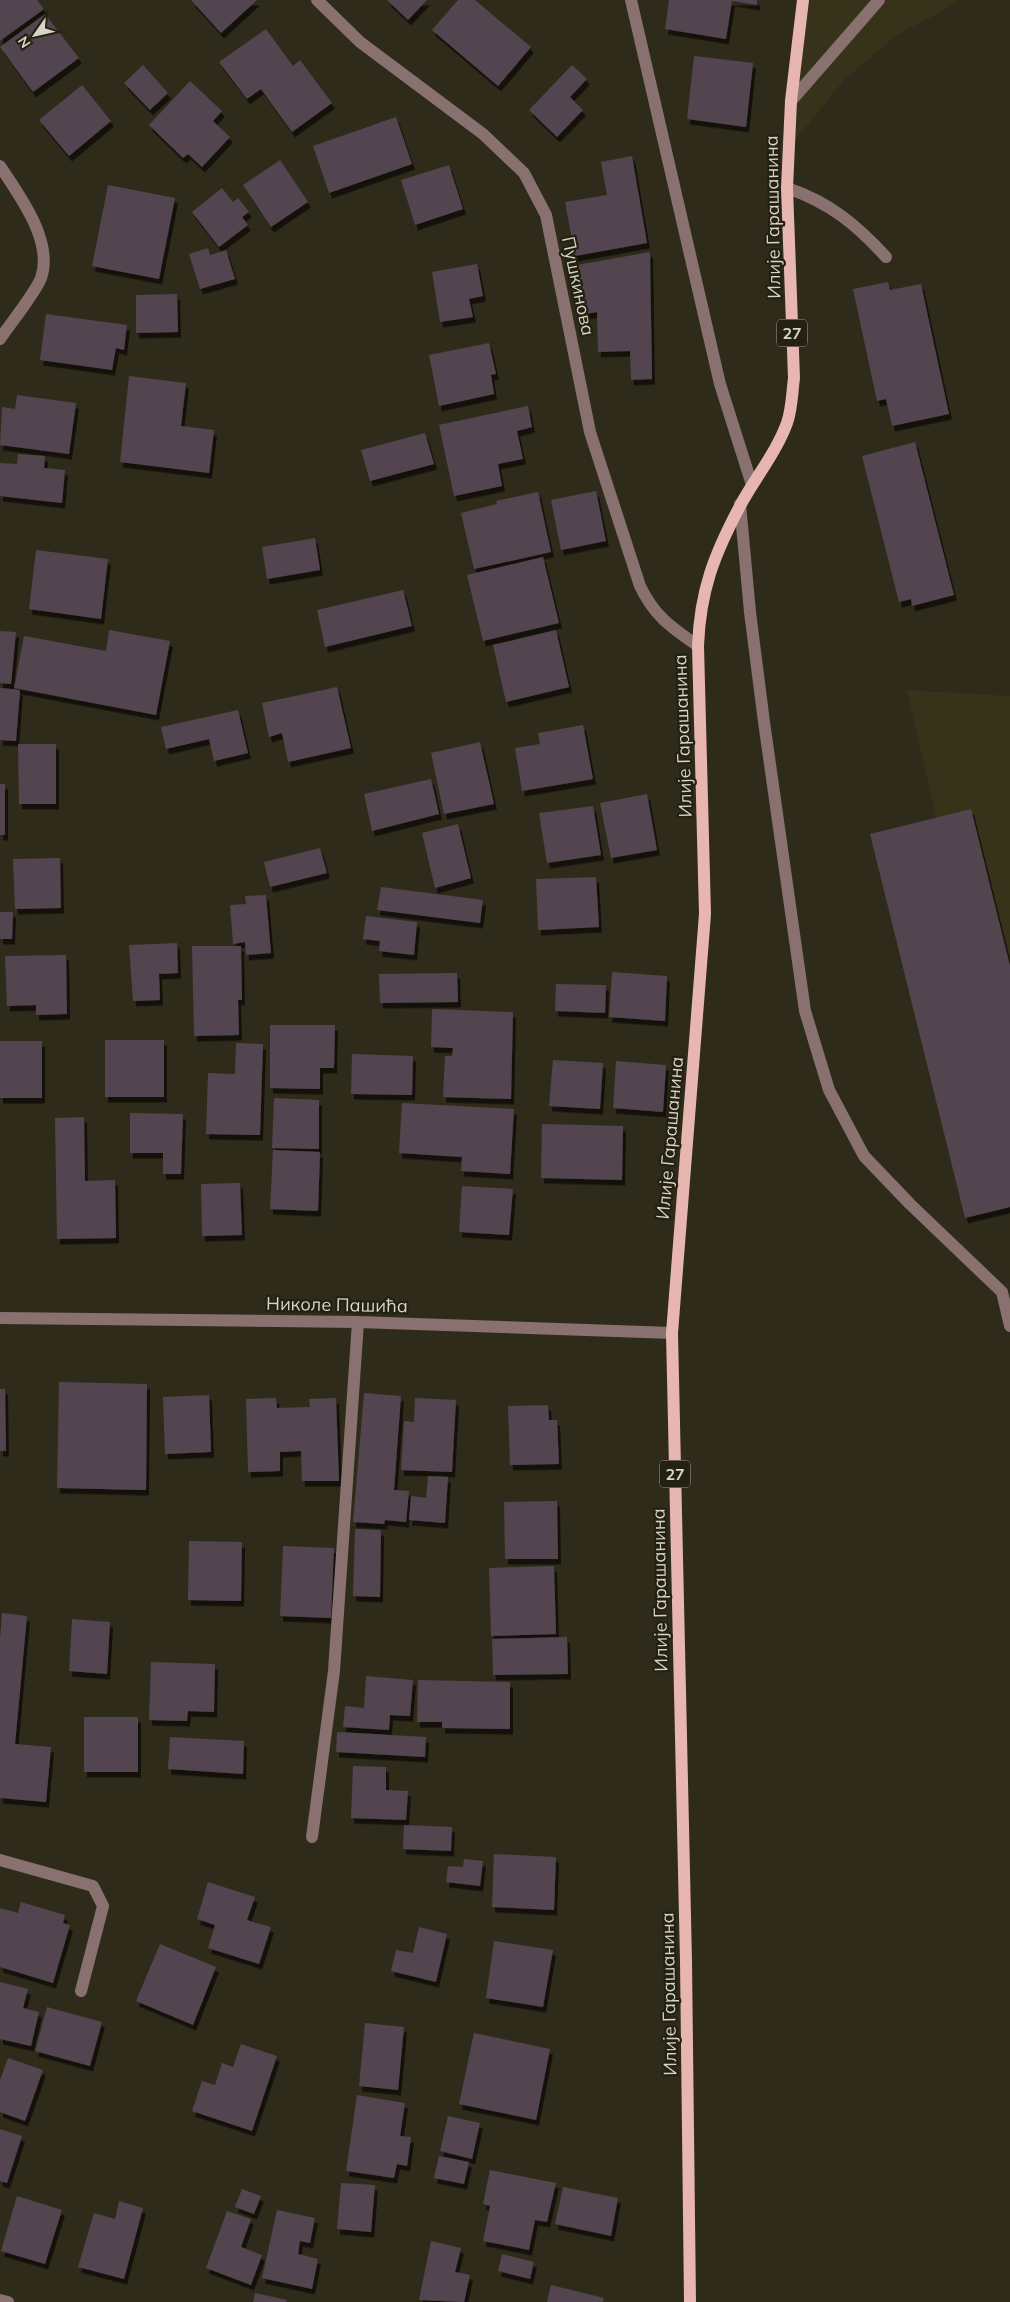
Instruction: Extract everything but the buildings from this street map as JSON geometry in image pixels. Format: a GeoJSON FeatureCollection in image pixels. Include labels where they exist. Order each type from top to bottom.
{"type":"FeatureCollection","features":[{"type":"Feature","properties":{"kind":"main road","name":"Илије Гарашанина"},"geometry":{"type":"LineString","coordinates":[[690,2302],[686,1960],[672,1333],[705,914],[698,646],[699,618],[707,577],[740,504],[779,441],[787,422],[791,402],[794,378],[787,188],[791,101],[803,0]]}},
{"type":"Feature","properties":{"kind":"street","name":"Пушкинова"},"geometry":{"type":"LineString","coordinates":[[317,0],[360,42],[483,134],[524,173],[546,215],[590,432],[640,586],[649,604],[663,622],[698,646]]}},
{"type":"Feature","properties":{"kind":"street"},"geometry":{"type":"LineString","coordinates":[[631,0],[720,384],[752,486]]}},
{"type":"Feature","properties":{"kind":"street"},"geometry":{"type":"LineString","coordinates":[[791,101],[880,0]]}},
{"type":"Feature","properties":{"kind":"street"},"geometry":{"type":"LineString","coordinates":[[0,166],[31,214],[43,251],[41,278],[0,338]]}},
{"type":"Feature","properties":{"kind":"street"},"geometry":{"type":"LineString","coordinates":[[787,188],[811,196],[831,207],[851,221],[886,257]]}},
{"type":"Feature","properties":{"kind":"street"},"geometry":{"type":"LineString","coordinates":[[740,504],[750,612],[764,722],[804,1002],[829,1090],[864,1156],[910,1204],[1006,1294],[1010,1326]]}},
{"type":"Feature","properties":{"kind":"street","name":"Николе Пашића"},"geometry":{"type":"LineString","coordinates":[[0,1318],[358,1322],[672,1333]]}},
{"type":"Feature","properties":{"kind":"street"},"geometry":{"type":"LineString","coordinates":[[312,1837],[334,1672],[358,1322]]}},
{"type":"Feature","properties":{"kind":"street"},"geometry":{"type":"LineString","coordinates":[[0,1860],[93,1886],[103,1906],[81,1991]]}},
{"type":"Feature","properties":{"kind":"street"},"geometry":{"type":"LineString","coordinates":[[0,2300],[8,2302]]}},
{"type":"Feature","properties":{"kind":"shaded area"},"geometry":{"type":"Polygon","coordinates":[[[804,0],[958,0],[946,9],[897,35],[843,81],[788,149],[804,0]]]}},
{"type":"Feature","properties":{"kind":"shaded area"},"geometry":{"type":"Polygon","coordinates":[[[907,690],[1010,696],[1010,1141],[907,690]]]}}]}
